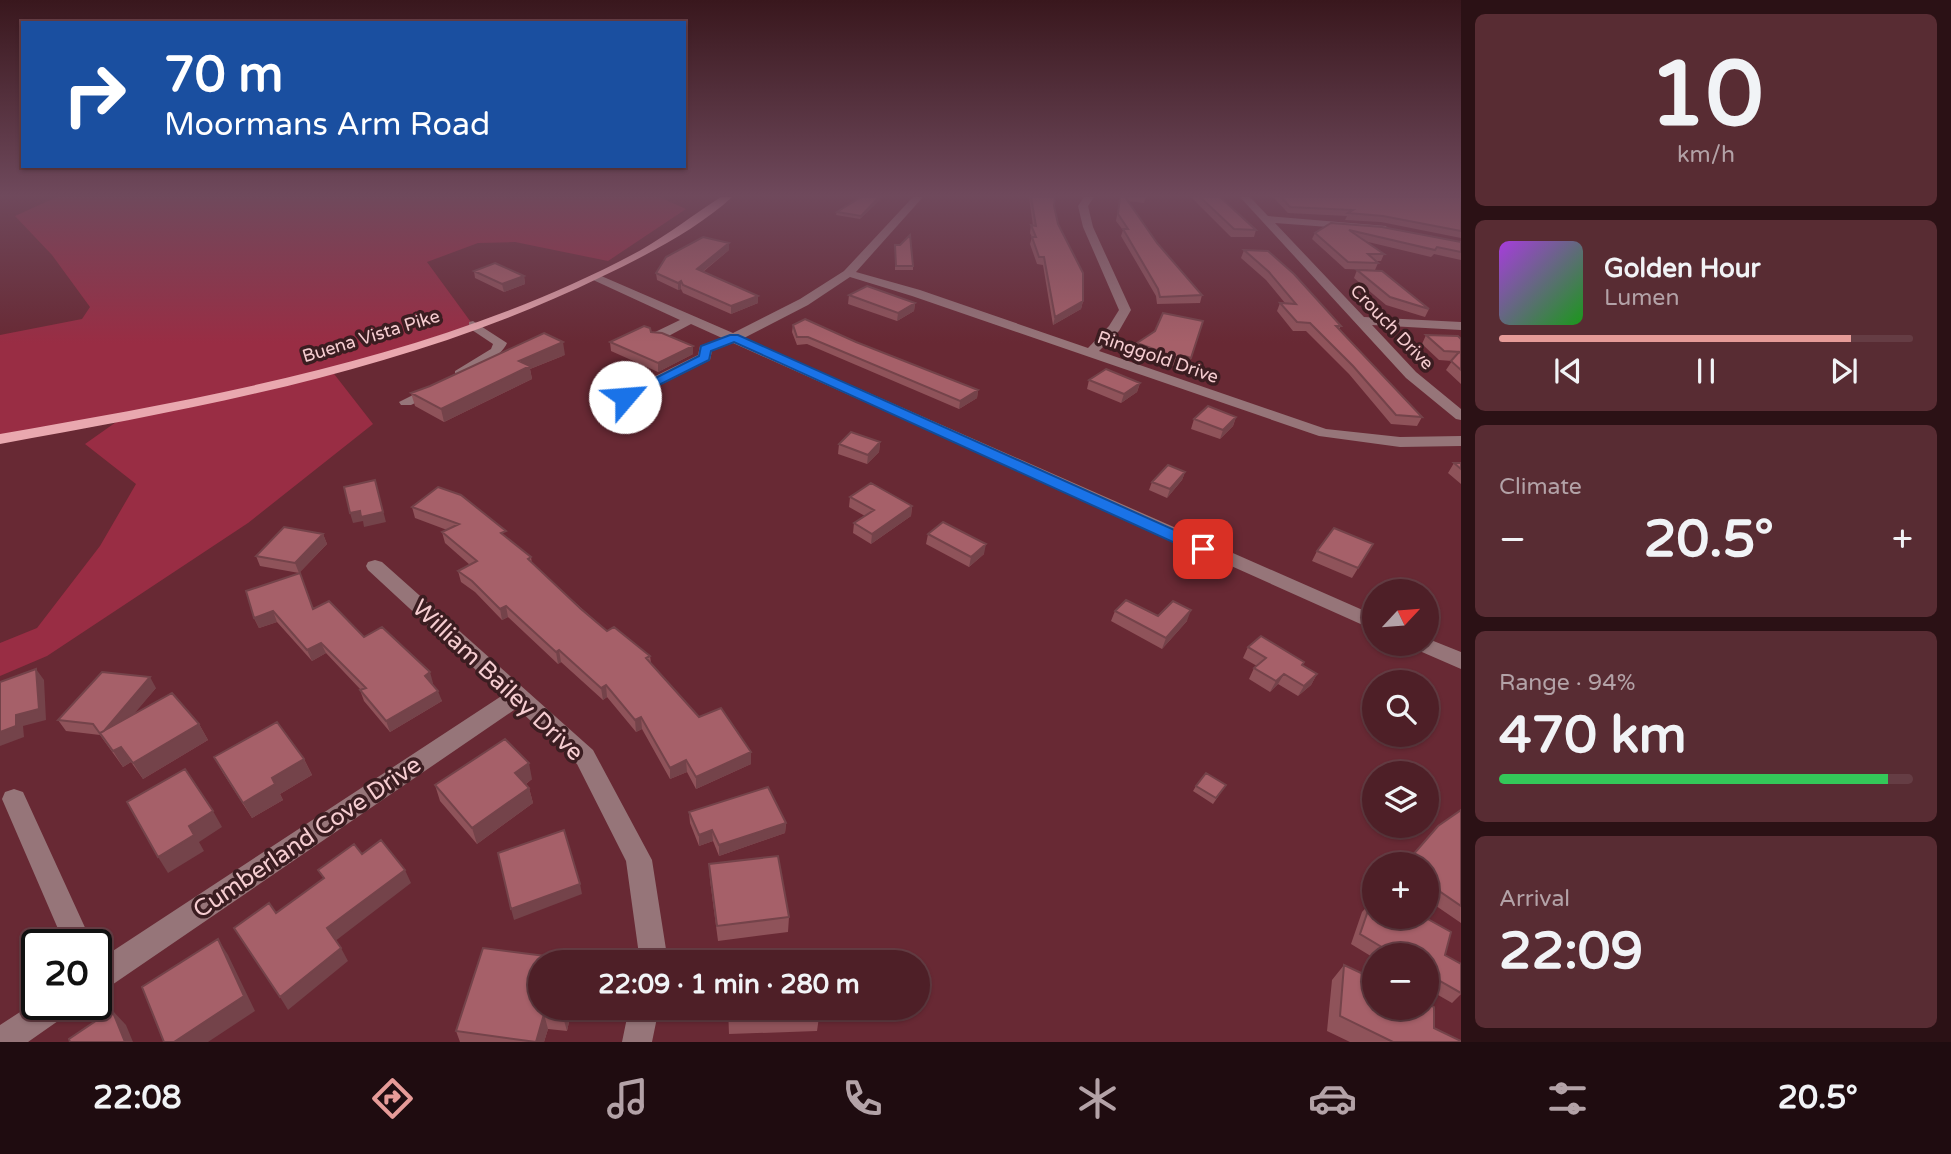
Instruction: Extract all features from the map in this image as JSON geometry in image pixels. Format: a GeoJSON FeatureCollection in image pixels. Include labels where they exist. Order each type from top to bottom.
{"type":"FeatureCollection","features":[{"type":"Feature","properties":{"kind":"main road","name":"Buena Vista Pike"},"geometry":{"type":"LineString","coordinates":[[0,439],[255,391],[404,349],[595,277],[654,246]]}},
{"type":"Feature","properties":{"kind":"street"},"geometry":{"type":"LineString","coordinates":[[610,389],[625,397],[705,358],[705,349],[734,338],[804,302],[848,273],[873,246]]}},
{"type":"Feature","properties":{"kind":"street"},"geometry":{"type":"LineString","coordinates":[[1089,354],[1114,328],[1125,310],[1096,246]]}},
{"type":"Feature","properties":{"kind":"street","name":"Crouch Drive"},"geometry":{"type":"LineString","coordinates":[[1291,246],[1411,374],[1461,416]]}},
{"type":"Feature","properties":{"kind":"street","name":"Ringgold Drive"},"geometry":{"type":"LineString","coordinates":[[848,273],[907,290],[1324,433],[1400,442],[1461,442]]}},
{"type":"Feature","properties":{"kind":"street"},"geometry":{"type":"LineString","coordinates":[[595,277],[1168,534],[1362,618]]}},
{"type":"Feature","properties":{"kind":"street"},"geometry":{"type":"LineString","coordinates":[[658,337],[691,319]]}},
{"type":"Feature","properties":{"kind":"street"},"geometry":{"type":"LineString","coordinates":[[1360,321],[1461,326]]}},
{"type":"Feature","properties":{"kind":"street"},"geometry":{"type":"LineString","coordinates":[[406,402],[497,351],[500,343],[473,325]]}},
{"type":"Feature","properties":{"kind":"street","name":"William Bailey Drive"},"geometry":{"type":"LineString","coordinates":[[374,566],[585,757],[639,860],[652,950]]}},
{"type":"Feature","properties":{"kind":"street"},"geometry":{"type":"LineString","coordinates":[[1439,651],[1461,661]]}},
{"type":"Feature","properties":{"kind":"street","name":"Cumberland Cove Drive"},"geometry":{"type":"LineString","coordinates":[[112,968],[518,696]]}},
{"type":"Feature","properties":{"kind":"street"},"geometry":{"type":"LineString","coordinates":[[14,799],[72,929]]}},
{"type":"Feature","properties":{"kind":"street"},"geometry":{"type":"LineString","coordinates":[[2,1042],[34,1020]]}},
{"type":"Feature","properties":{"kind":"street"},"geometry":{"type":"LineString","coordinates":[[637,1042],[642,1020]]}},
{"type":"Feature","properties":{"kind":"shaded area"},"geometry":{"type":"Polygon","coordinates":[[[43,246],[471,246],[427,262],[473,325],[331,370],[373,424],[248,523],[47,656],[0,676],[0,643],[37,628],[100,546],[136,484],[85,444],[119,420],[0,439],[0,335],[82,319],[90,307],[43,246]]]}},
{"type":"Feature","properties":{"kind":"shaded area"},"geometry":{"type":"Polygon","coordinates":[[[533,246],[631,246],[608,261],[533,246]]]}},
{"type":"Feature","properties":{"kind":"building"},"geometry":{"type":"Polygon","coordinates":[[[687,246],[726,246],[697,269],[758,296],[731,306],[683,285],[681,281],[678,283],[656,273],[666,257],[687,246]]]}},
{"type":"Feature","properties":{"kind":"building"},"geometry":{"type":"Polygon","coordinates":[[[895,246],[911,246],[913,266],[896,266],[895,246]]]}},
{"type":"Feature","properties":{"kind":"building"},"geometry":{"type":"Polygon","coordinates":[[[1035,246],[1069,246],[1083,273],[1083,301],[1055,317],[1044,257],[1039,257],[1035,246]]]}},
{"type":"Feature","properties":{"kind":"building"},"geometry":{"type":"Polygon","coordinates":[[[1133,246],[1159,246],[1202,295],[1160,297],[1133,246]]]}},
{"type":"Feature","properties":{"kind":"building"},"geometry":{"type":"Polygon","coordinates":[[[1329,246],[1372,246],[1384,254],[1368,254],[1378,263],[1348,262],[1329,246]]]}},
{"type":"Feature","properties":{"kind":"building"},"geometry":{"type":"Polygon","coordinates":[[[1416,246],[1461,246],[1461,252],[1437,247],[1435,250],[1416,246]]]}},
{"type":"Feature","properties":{"kind":"building"},"geometry":{"type":"Polygon","coordinates":[[[1244,250],[1268,251],[1294,274],[1341,326],[1336,326],[1422,417],[1396,415],[1310,323],[1297,322],[1280,303],[1296,304],[1269,272],[1244,250]]]}},
{"type":"Feature","properties":{"kind":"building"},"geometry":{"type":"Polygon","coordinates":[[[495,263],[524,276],[502,284],[474,271],[495,263]]]}},
{"type":"Feature","properties":{"kind":"building"},"geometry":{"type":"Polygon","coordinates":[[[1357,270],[1382,271],[1429,309],[1390,297],[1357,270]]]}},
{"type":"Feature","properties":{"kind":"building"},"geometry":{"type":"Polygon","coordinates":[[[867,286],[915,303],[898,313],[849,295],[867,286]]]}},
{"type":"Feature","properties":{"kind":"building"},"geometry":{"type":"Polygon","coordinates":[[[1163,313],[1203,321],[1191,358],[1185,356],[1181,359],[1137,343],[1155,331],[1163,313]]]}},
{"type":"Feature","properties":{"kind":"building"},"geometry":{"type":"Polygon","coordinates":[[[805,319],[978,390],[960,401],[808,337],[797,337],[793,325],[805,319]]]}},
{"type":"Feature","properties":{"kind":"building"},"geometry":{"type":"Polygon","coordinates":[[[644,326],[650,328],[651,332],[662,333],[693,346],[658,363],[610,342],[644,326]]]}},
{"type":"Feature","properties":{"kind":"building"},"geometry":{"type":"Polygon","coordinates":[[[544,333],[563,342],[519,361],[530,366],[441,409],[411,393],[430,386],[544,333]]]}},
{"type":"Feature","properties":{"kind":"building"},"geometry":{"type":"Polygon","coordinates":[[[1426,335],[1458,336],[1461,339],[1461,352],[1444,351],[1426,335]]]}},
{"type":"Feature","properties":{"kind":"building"},"geometry":{"type":"Polygon","coordinates":[[[1461,353],[1461,370],[1451,361],[1461,353]]]}},
{"type":"Feature","properties":{"kind":"building"},"geometry":{"type":"Polygon","coordinates":[[[1106,369],[1140,383],[1124,394],[1089,380],[1106,369]]]}},
{"type":"Feature","properties":{"kind":"building"},"geometry":{"type":"Polygon","coordinates":[[[1208,406],[1236,417],[1223,430],[1194,419],[1208,406]]]}},
{"type":"Feature","properties":{"kind":"building"},"geometry":{"type":"Polygon","coordinates":[[[851,432],[880,442],[868,455],[839,444],[851,432]]]}},
{"type":"Feature","properties":{"kind":"building"},"geometry":{"type":"Polygon","coordinates":[[[1168,465],[1185,472],[1170,489],[1152,482],[1168,465]]]}},
{"type":"Feature","properties":{"kind":"building"},"geometry":{"type":"Polygon","coordinates":[[[375,480],[383,512],[361,517],[360,511],[350,513],[344,487],[375,480]]]}},
{"type":"Feature","properties":{"kind":"building"},"geometry":{"type":"Polygon","coordinates":[[[871,483],[912,506],[872,534],[854,523],[874,510],[850,497],[871,483]]]}},
{"type":"Feature","properties":{"kind":"building"},"geometry":{"type":"Polygon","coordinates":[[[438,487],[461,495],[506,531],[501,533],[531,557],[528,559],[581,609],[607,631],[614,627],[650,656],[646,658],[699,717],[721,708],[751,752],[696,777],[686,760],[670,768],[641,717],[635,720],[606,685],[601,688],[559,650],[556,652],[506,606],[500,609],[458,571],[477,561],[442,532],[459,524],[412,507],[438,487]]]}},
{"type":"Feature","properties":{"kind":"building"},"geometry":{"type":"Polygon","coordinates":[[[943,522],[986,544],[971,557],[928,534],[943,522]]]}},
{"type":"Feature","properties":{"kind":"building"},"geometry":{"type":"Polygon","coordinates":[[[284,527],[323,534],[295,563],[256,556],[284,527]]]}},
{"type":"Feature","properties":{"kind":"building"},"geometry":{"type":"Polygon","coordinates":[[[1334,528],[1373,544],[1358,568],[1317,551],[1334,528]]]}},
{"type":"Feature","properties":{"kind":"building"},"geometry":{"type":"Polygon","coordinates":[[[300,573],[313,609],[329,601],[364,637],[382,627],[430,672],[425,676],[438,691],[386,721],[360,690],[366,688],[321,643],[307,650],[273,611],[254,618],[246,591],[300,573]]]}},
{"type":"Feature","properties":{"kind":"building"},"geometry":{"type":"Polygon","coordinates":[[[1126,600],[1158,616],[1173,601],[1191,610],[1166,638],[1115,611],[1126,600]]]}},
{"type":"Feature","properties":{"kind":"building"},"geometry":{"type":"Polygon","coordinates":[[[1261,636],[1304,662],[1302,665],[1317,674],[1304,686],[1284,674],[1276,681],[1254,668],[1266,658],[1248,647],[1261,636]]]}},
{"type":"Feature","properties":{"kind":"building"},"geometry":{"type":"Polygon","coordinates":[[[36,669],[39,709],[16,715],[16,726],[0,732],[0,682],[36,669]]]}},
{"type":"Feature","properties":{"kind":"building"},"geometry":{"type":"Polygon","coordinates":[[[102,672],[150,677],[101,735],[93,724],[58,720],[102,672]]]}},
{"type":"Feature","properties":{"kind":"building"},"geometry":{"type":"Polygon","coordinates":[[[172,693],[199,724],[133,763],[121,747],[113,751],[100,733],[172,693]]]}},
{"type":"Feature","properties":{"kind":"building"},"geometry":{"type":"Polygon","coordinates":[[[277,722],[304,759],[272,778],[275,784],[243,803],[214,757],[277,722]]]}},
{"type":"Feature","properties":{"kind":"building"},"geometry":{"type":"Polygon","coordinates":[[[505,739],[529,763],[515,773],[529,788],[472,828],[435,785],[505,739]]]}},
{"type":"Feature","properties":{"kind":"building"},"geometry":{"type":"Polygon","coordinates":[[[185,769],[213,811],[189,826],[194,835],[158,857],[127,802],[185,769]]]}},
{"type":"Feature","properties":{"kind":"building"},"geometry":{"type":"Polygon","coordinates":[[[1206,773],[1226,785],[1216,798],[1196,786],[1206,773]]]}},
{"type":"Feature","properties":{"kind":"building"},"geometry":{"type":"Polygon","coordinates":[[[768,787],[786,823],[719,845],[712,830],[699,835],[689,812],[768,787]]]}},
{"type":"Feature","properties":{"kind":"building"},"geometry":{"type":"Polygon","coordinates":[[[1461,810],[1461,906],[1439,891],[1439,852],[1415,852],[1428,838],[1439,838],[1439,825],[1461,810]]]}},
{"type":"Feature","properties":{"kind":"building"},"geometry":{"type":"Polygon","coordinates":[[[564,830],[580,884],[511,909],[498,853],[564,830]]]}},
{"type":"Feature","properties":{"kind":"building"},"geometry":{"type":"Polygon","coordinates":[[[381,840],[405,870],[327,928],[341,948],[280,997],[234,928],[269,903],[276,913],[324,878],[318,870],[354,844],[362,854],[381,840]]]}},
{"type":"Feature","properties":{"kind":"building"},"geometry":{"type":"Polygon","coordinates":[[[778,856],[789,917],[717,926],[709,864],[778,856]]]}},
{"type":"Feature","properties":{"kind":"building"},"geometry":{"type":"Polygon","coordinates":[[[1439,925],[1451,932],[1445,955],[1461,964],[1461,993],[1439,980],[1439,943],[1375,943],[1360,934],[1362,928],[1439,929],[1439,925]]]}},
{"type":"Feature","properties":{"kind":"building"},"geometry":{"type":"Polygon","coordinates":[[[218,939],[244,996],[174,1042],[164,1042],[142,987],[218,939]]]}},
{"type":"Feature","properties":{"kind":"building"},"geometry":{"type":"Polygon","coordinates":[[[483,948],[528,954],[528,1020],[542,1020],[536,1042],[456,1031],[483,948]]]}},
{"type":"Feature","properties":{"kind":"building"},"geometry":{"type":"Polygon","coordinates":[[[1344,965],[1362,973],[1362,1020],[1434,1020],[1434,1028],[1461,1042],[1393,1042],[1340,1016],[1344,965]]]}},
{"type":"Feature","properties":{"kind":"building"},"geometry":{"type":"Polygon","coordinates":[[[112,1010],[125,1042],[70,1042],[69,1039],[97,1020],[112,1020],[112,1010]]]}},
{"type":"Feature","properties":{"kind":"route"},"geometry":{"type":"LineString","coordinates":[[625,397],[705,358],[705,349],[734,338],[1203,549]]}}]}
